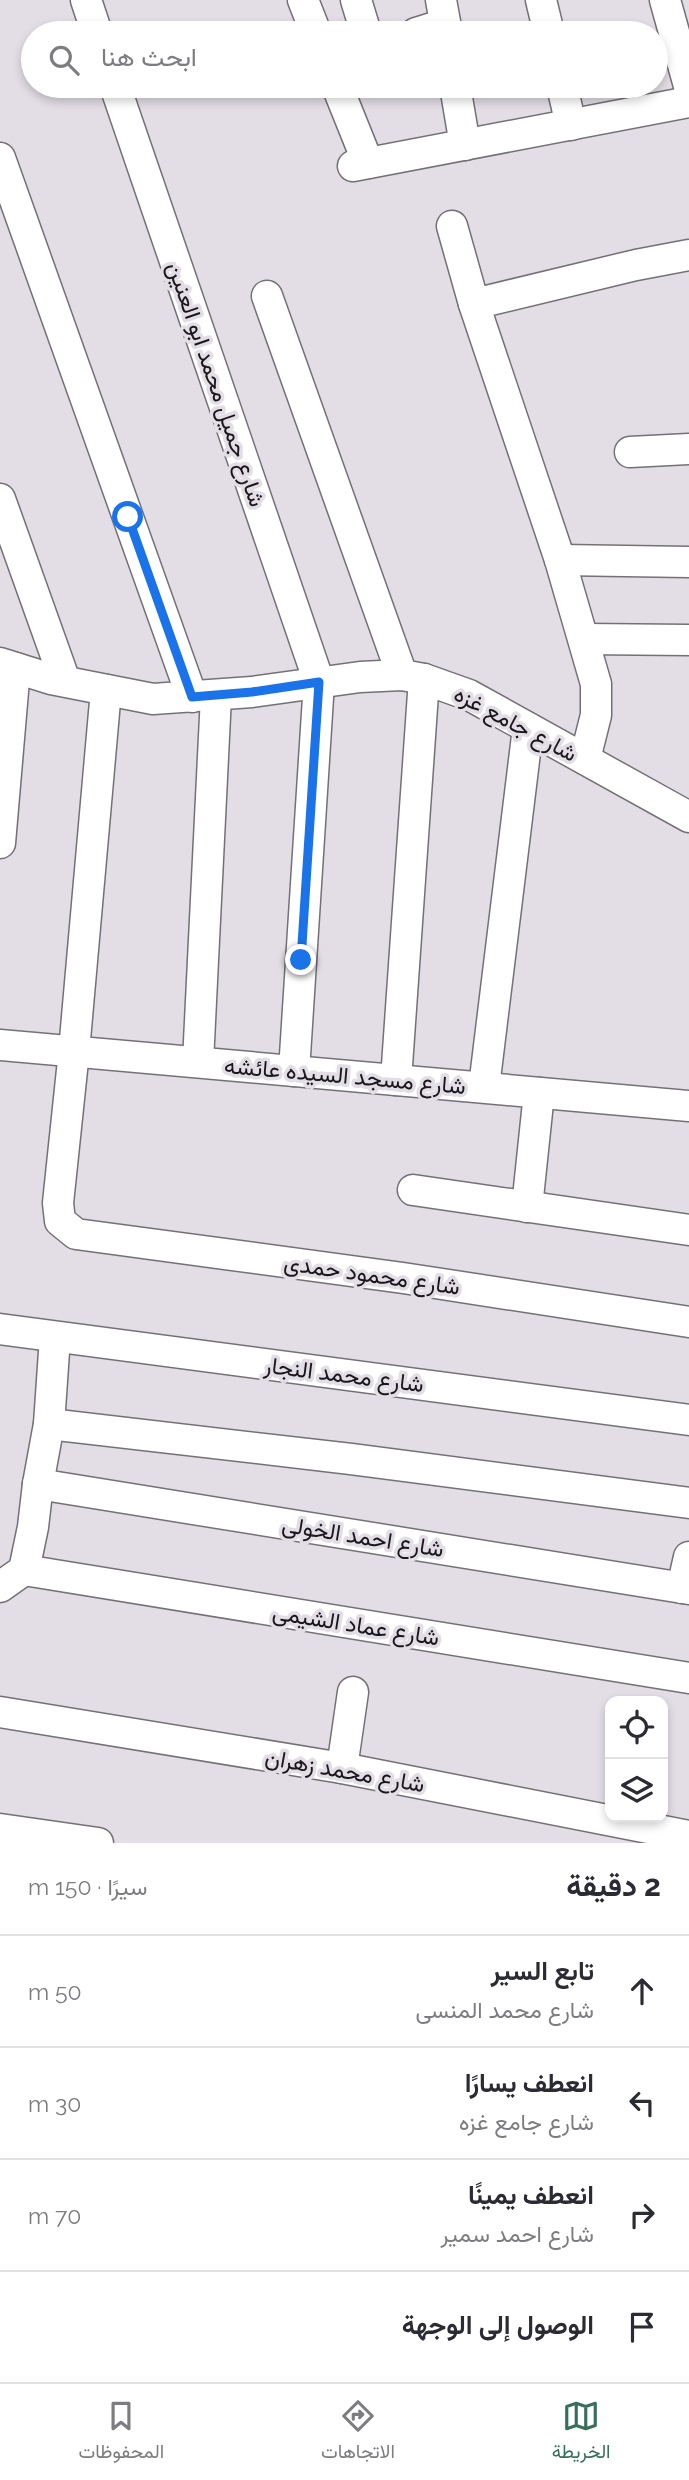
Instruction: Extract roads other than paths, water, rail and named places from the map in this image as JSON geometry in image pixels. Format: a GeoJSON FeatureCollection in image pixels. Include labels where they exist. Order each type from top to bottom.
{"type":"FeatureCollection","features":[{"type":"Feature","properties":{"kind":"street"},"geometry":{"type":"LineString","coordinates":[[86,0],[93,21]]}},
{"type":"Feature","properties":{"kind":"street"},"geometry":{"type":"LineString","coordinates":[[303,0],[311,21]]}},
{"type":"Feature","properties":{"kind":"street"},"geometry":{"type":"LineString","coordinates":[[356,0],[362,21]]}},
{"type":"Feature","properties":{"kind":"street"},"geometry":{"type":"LineString","coordinates":[[541,0],[547,21]]}},
{"type":"Feature","properties":{"kind":"street"},"geometry":{"type":"LineString","coordinates":[[665,0],[689,86]]}},
{"type":"Feature","properties":{"kind":"street","name":"شارع جميل محمد ابو العنين"},"geometry":{"type":"LineString","coordinates":[[119,98],[319,682]]}},
{"type":"Feature","properties":{"kind":"street"},"geometry":{"type":"LineString","coordinates":[[340,98],[360,165],[689,102]]}},
{"type":"Feature","properties":{"kind":"street"},"geometry":{"type":"LineString","coordinates":[[457,98],[465,145]]}},
{"type":"Feature","properties":{"kind":"street"},"geometry":{"type":"LineString","coordinates":[[565,98],[572,125]]}},
{"type":"Feature","properties":{"kind":"street"},"geometry":{"type":"LineString","coordinates":[[0,158],[204,696],[198,1062]]}},
{"type":"Feature","properties":{"kind":"street"},"geometry":{"type":"LineString","coordinates":[[452,226],[474,304],[560,560],[596,684],[596,715],[585,759]]}},
{"type":"Feature","properties":{"kind":"street"},"geometry":{"type":"LineString","coordinates":[[474,304],[689,255]]}},
{"type":"Feature","properties":{"kind":"street"},"geometry":{"type":"LineString","coordinates":[[267,296],[413,677],[396,1080]]}},
{"type":"Feature","properties":{"kind":"street"},"geometry":{"type":"LineString","coordinates":[[630,452],[689,449]]}},
{"type":"Feature","properties":{"kind":"street"},"geometry":{"type":"LineString","coordinates":[[0,499],[65,681]]}},
{"type":"Feature","properties":{"kind":"street"},"geometry":{"type":"LineString","coordinates":[[560,560],[689,562]]}},
{"type":"Feature","properties":{"kind":"street"},"geometry":{"type":"LineString","coordinates":[[584,639],[689,640]]}},
{"type":"Feature","properties":{"kind":"street"},"geometry":{"type":"LineString","coordinates":[[0,843],[8,666]]}},
{"type":"Feature","properties":{"kind":"street","name":"شارع جامع غزه"},"geometry":{"type":"LineString","coordinates":[[8,666],[153,699],[204,696],[319,682],[413,677],[469,695],[689,817]]}},
{"type":"Feature","properties":{"kind":"street"},"geometry":{"type":"LineString","coordinates":[[294,1071],[319,682]]}},
{"type":"Feature","properties":{"kind":"street"},"geometry":{"type":"LineString","coordinates":[[74,1051],[107,690]]}},
{"type":"Feature","properties":{"kind":"street"},"geometry":{"type":"LineString","coordinates":[[484,1087],[528,727]]}},
{"type":"Feature","properties":{"kind":"street","name":"شارع مسجد السيده عائشه"},"geometry":{"type":"LineString","coordinates":[[0,1045],[689,1106]]}},
{"type":"Feature","properties":{"kind":"street","name":"شارع محمود حمدى"},"geometry":{"type":"LineString","coordinates":[[74,1051],[58,1203],[60,1221],[76,1234],[402,1278],[689,1322]]}},
{"type":"Feature","properties":{"kind":"street"},"geometry":{"type":"LineString","coordinates":[[527,1207],[539,1093]]}},
{"type":"Feature","properties":{"kind":"street"},"geometry":{"type":"LineString","coordinates":[[413,1190],[689,1230]]}},
{"type":"Feature","properties":{"kind":"street","name":"شارع محمد النجار"},"geometry":{"type":"LineString","coordinates":[[0,1329],[689,1420]]}},
{"type":"Feature","properties":{"kind":"street"},"geometry":{"type":"LineString","coordinates":[[12,1578],[33,1527],[49,1424],[55,1337]]}},
{"type":"Feature","properties":{"kind":"street"},"geometry":{"type":"LineString","coordinates":[[49,1424],[351,1459],[689,1503]]}},
{"type":"Feature","properties":{"kind":"street","name":"شارع احمد الخولى"},"geometry":{"type":"LineString","coordinates":[[38,1484],[685,1589]]}},
{"type":"Feature","properties":{"kind":"street"},"geometry":{"type":"LineString","coordinates":[[685,1589],[689,1557]]}},
{"type":"Feature","properties":{"kind":"street","name":"شارع عماد الشيمى"},"geometry":{"type":"LineString","coordinates":[[12,1578],[689,1678]]}},
{"type":"Feature","properties":{"kind":"street"},"geometry":{"type":"LineString","coordinates":[[342,1768],[353,1692]]}},
{"type":"Feature","properties":{"kind":"street","name":"شارع محمد زهران"},"geometry":{"type":"LineString","coordinates":[[0,1712],[342,1768],[689,1836]]}},
{"type":"Feature","properties":{"kind":"street"},"geometry":{"type":"LineString","coordinates":[[0,1829],[98,1843]]}}]}
